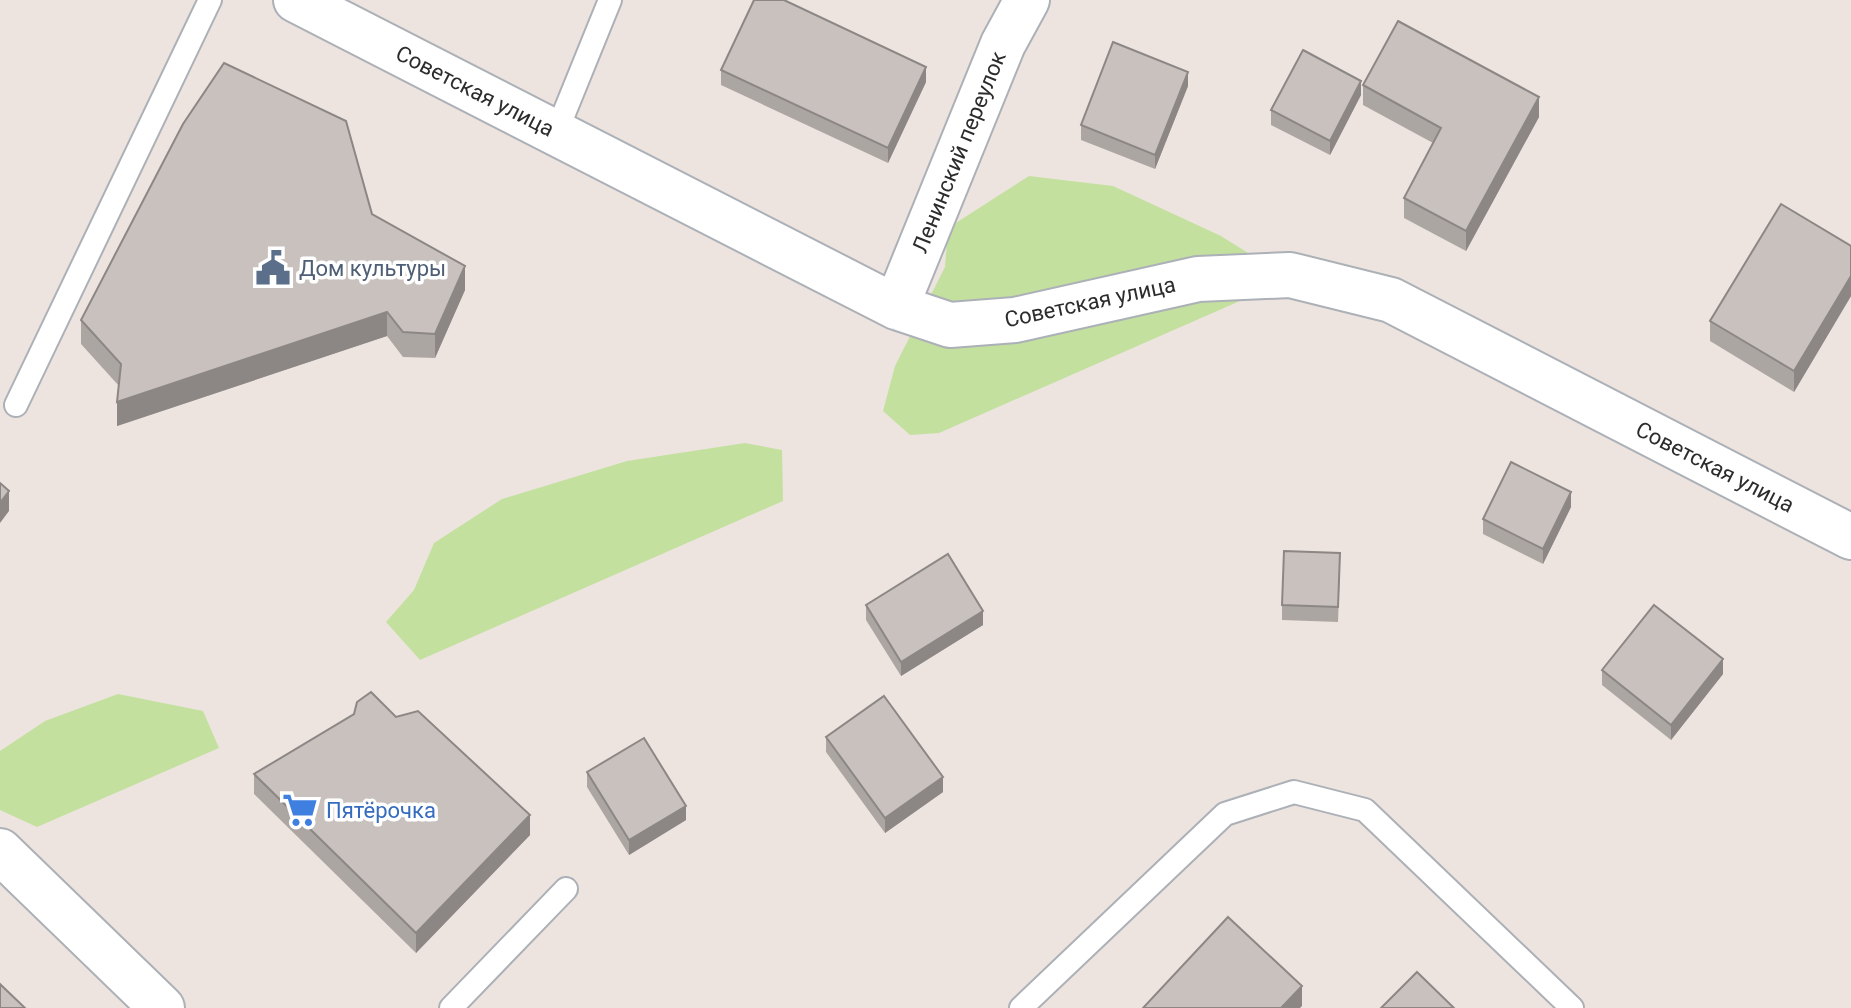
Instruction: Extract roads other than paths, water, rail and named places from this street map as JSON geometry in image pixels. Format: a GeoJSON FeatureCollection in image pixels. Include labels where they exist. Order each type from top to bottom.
{"type":"FeatureCollection","features":[{"type":"Feature","properties":{"kind":"street","name":"Советская улица"},"geometry":{"type":"LineString","coordinates":[[296,0],[896,307],[950,325],[1015,320],[1198,279],[1290,275],[1391,300],[1851,537]]}},
{"type":"Feature","properties":{"kind":"street","name":"Ленинский переулок"},"geometry":{"type":"LineString","coordinates":[[896,307],[1003,44],[1027,0]]}},
{"type":"Feature","properties":{"kind":"street"},"geometry":{"type":"LineString","coordinates":[[0,851],[162,1008]]}},
{"type":"Feature","properties":{"kind":"lane"},"geometry":{"type":"LineString","coordinates":[[16,405],[210,0]]}},
{"type":"Feature","properties":{"kind":"lane"},"geometry":{"type":"LineString","coordinates":[[556,133],[610,0]]}},
{"type":"Feature","properties":{"kind":"lane"},"geometry":{"type":"LineString","coordinates":[[1021,1008],[1225,814],[1294,792],[1365,810],[1572,1008]]}},
{"type":"Feature","properties":{"kind":"lane"},"geometry":{"type":"LineString","coordinates":[[451,1008],[566,889]]}},
{"type":"Feature","properties":{"kind":"place","name":"Дом культуры"},"geometry":{"type":"Point","coordinates":[273,268]}},
{"type":"Feature","properties":{"kind":"place","name":"Пятёрочка"},"geometry":{"type":"Point","coordinates":[300,810]}}]}
